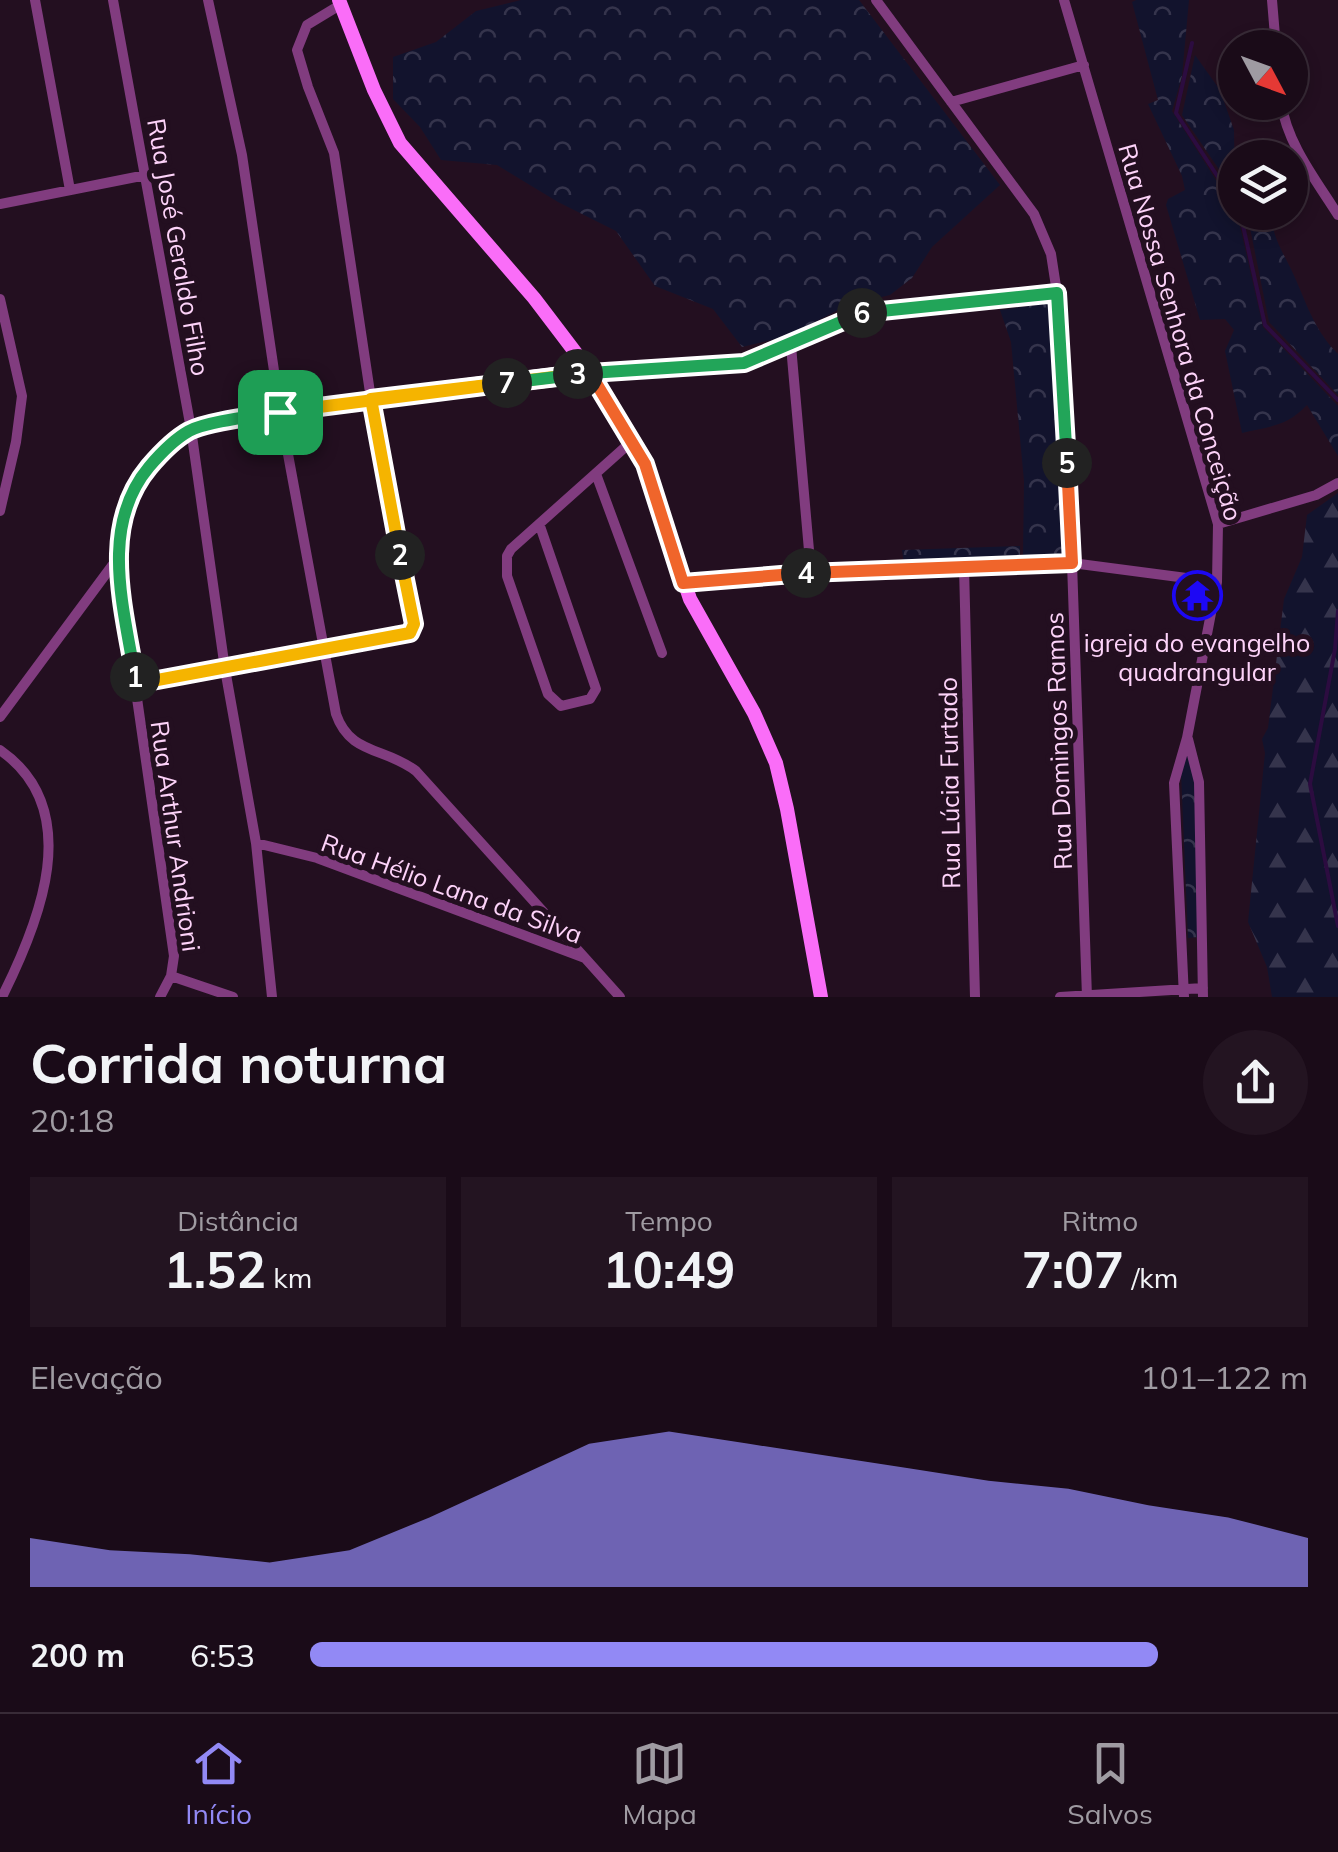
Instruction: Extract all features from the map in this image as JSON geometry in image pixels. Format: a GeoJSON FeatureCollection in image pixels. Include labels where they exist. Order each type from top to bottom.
{"type":"FeatureCollection","features":[{"type":"Feature","properties":{"kind":"street"},"geometry":{"type":"LineString","coordinates":[[36,0],[70,190]]}},
{"type":"Feature","properties":{"kind":"street","name":"Rua José Geraldo Filho"},"geometry":{"type":"LineString","coordinates":[[113,0],[191,430],[225,669],[256,843],[272,997]]}},
{"type":"Feature","properties":{"kind":"street"},"geometry":{"type":"LineString","coordinates":[[208,0],[242,155],[280,412],[341,729],[350,740],[416,771],[585,958]]}},
{"type":"Feature","properties":{"kind":"street","name":"Rua Domingos Ramos"},"geometry":{"type":"LineString","coordinates":[[876,0],[1044,234],[1057,293],[1072,563],[1087,996]]}},
{"type":"Feature","properties":{"kind":"street","name":"Rua Nossa Senhora da Conceição"},"geometry":{"type":"LineString","coordinates":[[1064,0],[1218,524],[1218,582],[1187,738],[1174,783],[1183,993]]}},
{"type":"Feature","properties":{"kind":"street"},"geometry":{"type":"LineString","coordinates":[[1272,0],[1274,30]]}},
{"type":"Feature","properties":{"kind":"street"},"geometry":{"type":"LineString","coordinates":[[136,684],[404,635],[413,629],[371,399],[334,153],[297,50],[307,25],[339,3],[400,143],[515,275],[590,373],[632,441],[654,486],[683,583],[754,713],[776,763],[822,997]]}},
{"type":"Feature","properties":{"kind":"street"},"geometry":{"type":"LineString","coordinates":[[951,102],[1084,65]]}},
{"type":"Feature","properties":{"kind":"street"},"geometry":{"type":"LineString","coordinates":[[1286,120],[1292,140],[1338,215]]}},
{"type":"Feature","properties":{"kind":"street"},"geometry":{"type":"LineString","coordinates":[[0,204],[146,175]]}},
{"type":"Feature","properties":{"kind":"street"},"geometry":{"type":"LineString","coordinates":[[0,717],[117,558],[128,502],[140,478],[162,451],[191,430],[371,399],[590,373],[744,363],[791,346],[839,321],[874,310],[1057,293]]}},
{"type":"Feature","properties":{"kind":"street"},"geometry":{"type":"LineString","coordinates":[[0,300],[22,396],[0,511]]}},
{"type":"Feature","properties":{"kind":"street"},"geometry":{"type":"LineString","coordinates":[[791,346],[812,572]]}},
{"type":"Feature","properties":{"kind":"street"},"geometry":{"type":"LineString","coordinates":[[540,526],[596,689],[590,700],[561,706],[551,700],[506,566],[511,549],[632,441]]}},
{"type":"Feature","properties":{"kind":"street"},"geometry":{"type":"LineString","coordinates":[[596,474],[662,653]]}},
{"type":"Feature","properties":{"kind":"street"},"geometry":{"type":"LineString","coordinates":[[1218,524],[1316,495],[1338,483]]}},
{"type":"Feature","properties":{"kind":"street","name":"Rua Arthur Andrioni"},"geometry":{"type":"LineString","coordinates":[[117,558],[171,934],[171,976],[160,997]]}},
{"type":"Feature","properties":{"kind":"street"},"geometry":{"type":"LineString","coordinates":[[683,583],[812,572],[1072,563],[1218,582]]}},
{"type":"Feature","properties":{"kind":"street","name":"Rua Lúcia Furtado"},"geometry":{"type":"LineString","coordinates":[[964,568],[974,997]]}},
{"type":"Feature","properties":{"kind":"street","name":"Rua Nossa Senhora da Conceição"},"geometry":{"type":"LineString","coordinates":[[1187,738],[1198,782],[1203,993]]}},
{"type":"Feature","properties":{"kind":"street"},"geometry":{"type":"LineString","coordinates":[[0,750],[24,771],[36,792],[45,817],[49,871],[35,927],[2,997]]}},
{"type":"Feature","properties":{"kind":"street","name":"Rua Hélio Lana da Silva"},"geometry":{"type":"LineString","coordinates":[[256,843],[317,858],[585,958],[620,997]]}},
{"type":"Feature","properties":{"kind":"street"},"geometry":{"type":"LineString","coordinates":[[171,976],[233,997]]}},
{"type":"Feature","properties":{"kind":"street"},"geometry":{"type":"LineString","coordinates":[[264,997],[270,976]]}},
{"type":"Feature","properties":{"kind":"street"},"geometry":{"type":"LineString","coordinates":[[1060,997],[1203,993]]}},
{"type":"Feature","properties":{"kind":"green space"},"geometry":{"type":"Polygon","coordinates":[[[521,0],[859,0],[1000,185],[932,247],[912,278],[890,295],[848,305],[788,336],[742,347],[713,309],[655,286],[616,231],[497,165],[441,160],[420,127],[393,99],[393,57],[436,42],[476,11],[521,0]]]}},
{"type":"Feature","properties":{"kind":"green space"},"geometry":{"type":"Polygon","coordinates":[[[1189,0],[1182,76],[1172,111],[1218,183],[1218,230],[1241,230],[1263,327],[1338,406],[1338,456],[1307,405],[1285,422],[1242,433],[1225,351],[1234,330],[1225,319],[1200,320],[1166,205],[1168,199],[1185,190],[1148,104],[1158,100],[1132,2],[1189,0]]]}},
{"type":"Feature","properties":{"kind":"green space"},"geometry":{"type":"Polygon","coordinates":[[[1195,55],[1218,87],[1218,120],[1230,120],[1234,130],[1234,140],[1218,140],[1218,168],[1182,115],[1195,55]]]}},
{"type":"Feature","properties":{"kind":"green space"},"geometry":{"type":"Polygon","coordinates":[[[1250,230],[1275,230],[1313,319],[1338,354],[1338,395],[1269,322],[1250,230]]]}},
{"type":"Feature","properties":{"kind":"green space"},"geometry":{"type":"Polygon","coordinates":[[[1051,303],[1067,557],[1023,555],[1024,481],[1011,342],[1000,310],[1051,303]]]}},
{"type":"Feature","properties":{"kind":"green space"},"geometry":{"type":"Polygon","coordinates":[[[1338,493],[1338,997],[1272,997],[1267,967],[1248,922],[1265,753],[1262,739],[1268,728],[1284,599],[1302,557],[1307,515],[1338,493]]]}},
{"type":"Feature","properties":{"kind":"green space"},"geometry":{"type":"Polygon","coordinates":[[[1020,546],[1020,557],[996,561],[904,565],[902,550],[1020,546]]]}},
{"type":"Feature","properties":{"kind":"green space"},"geometry":{"type":"Polygon","coordinates":[[[1189,749],[1196,778],[1200,937],[1188,938],[1181,772],[1189,749]]]}},
{"type":"Feature","properties":{"kind":"waterway"},"geometry":{"type":"LineString","coordinates":[[1192,43],[1176,113],[1218,177]]}},
{"type":"Feature","properties":{"kind":"waterway"},"geometry":{"type":"LineString","coordinates":[[1244,230],[1265,325],[1338,400]]}},
{"type":"Feature","properties":{"kind":"waterway"},"geometry":{"type":"LineString","coordinates":[[1338,611],[1335,649],[1310,784],[1338,926]]}},
{"type":"Feature","properties":{"kind":"place","name":"igreja do evangelho quadrangular"},"geometry":{"type":"Point","coordinates":[1197,596]}},
{"type":"Feature","properties":{"kind":"route"},"geometry":{"type":"LineString","coordinates":[[280,412],[191,430],[162,451],[140,478],[128,502],[117,558],[136,684],[410,633],[414,624],[371,399],[590,373],[645,464],[683,583],[812,572],[1072,563],[1057,293],[874,310],[839,321],[791,346],[744,363],[590,373],[481,386],[371,399],[280,412]]}}]}
